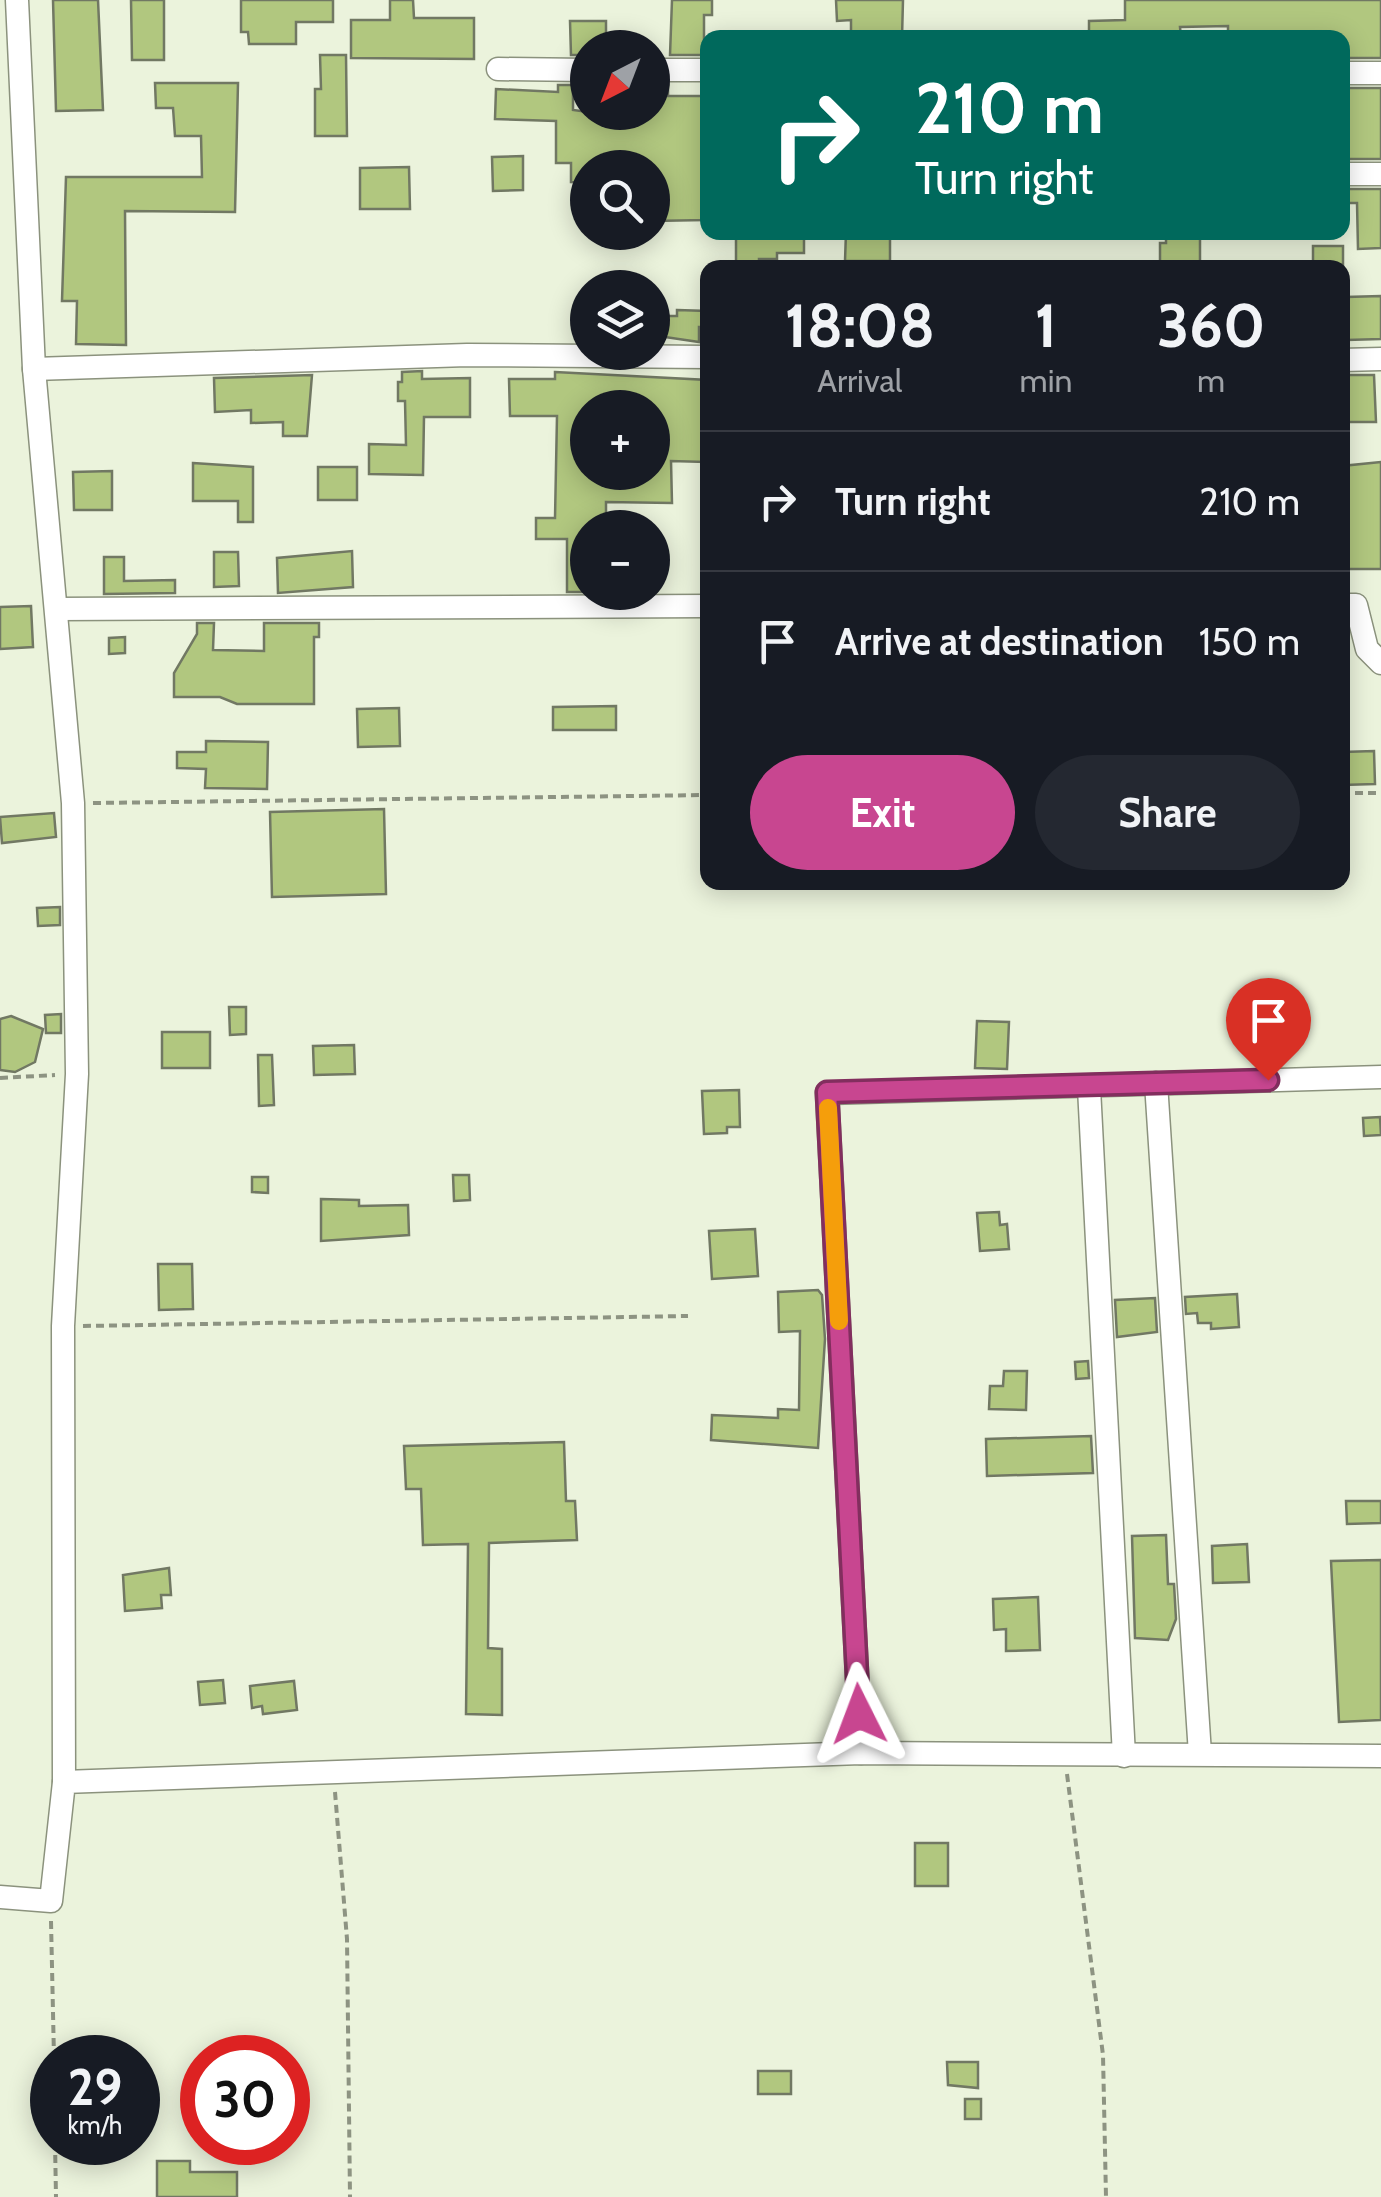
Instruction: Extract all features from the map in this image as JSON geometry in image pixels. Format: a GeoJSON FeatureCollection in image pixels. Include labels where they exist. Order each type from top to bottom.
{"type":"FeatureCollection","features":[{"type":"Feature","properties":{"kind":"street"},"geometry":{"type":"LineString","coordinates":[[0,1898],[51,1901],[64,1782],[64,1326],[77,1074],[74,803],[34,369],[17,0]]}},
{"type":"Feature","properties":{"kind":"street"},"geometry":{"type":"LineString","coordinates":[[498,70],[570,70]]}},
{"type":"Feature","properties":{"kind":"street"},"geometry":{"type":"LineString","coordinates":[[670,70],[700,70]]}},
{"type":"Feature","properties":{"kind":"street"},"geometry":{"type":"LineString","coordinates":[[1350,72],[1381,73]]}},
{"type":"Feature","properties":{"kind":"street"},"geometry":{"type":"LineString","coordinates":[[1350,174],[1381,174]]}},
{"type":"Feature","properties":{"kind":"street"},"geometry":{"type":"LineString","coordinates":[[34,369],[466,355],[700,357]]}},
{"type":"Feature","properties":{"kind":"street"},"geometry":{"type":"LineString","coordinates":[[1350,360],[1381,359]]}},
{"type":"Feature","properties":{"kind":"street"},"geometry":{"type":"LineString","coordinates":[[1350,604],[1356,604],[1367,649],[1381,663]]}},
{"type":"Feature","properties":{"kind":"street"},"geometry":{"type":"LineString","coordinates":[[57,609],[700,606]]}},
{"type":"Feature","properties":{"kind":"street"},"geometry":{"type":"LineString","coordinates":[[861,1753],[827,1092],[1089,1088],[1156,1082],[1381,1077]]}},
{"type":"Feature","properties":{"kind":"street"},"geometry":{"type":"LineString","coordinates":[[1156,1082],[1200,1754]]}},
{"type":"Feature","properties":{"kind":"street"},"geometry":{"type":"LineString","coordinates":[[1089,1088],[1124,1756]]}},
{"type":"Feature","properties":{"kind":"street"},"geometry":{"type":"LineString","coordinates":[[64,1782],[334,1776],[861,1753],[1381,1756]]}},
{"type":"Feature","properties":{"kind":"path"},"geometry":{"type":"LineString","coordinates":[[1350,793],[1381,793]]}},
{"type":"Feature","properties":{"kind":"path"},"geometry":{"type":"LineString","coordinates":[[74,803],[700,795]]}},
{"type":"Feature","properties":{"kind":"path"},"geometry":{"type":"LineString","coordinates":[[0,1078],[77,1074]]}},
{"type":"Feature","properties":{"kind":"path"},"geometry":{"type":"LineString","coordinates":[[64,1326],[688,1316]]}},
{"type":"Feature","properties":{"kind":"path"},"geometry":{"type":"LineString","coordinates":[[1064,1755],[1103,2055],[1106,2197]]}},
{"type":"Feature","properties":{"kind":"path"},"geometry":{"type":"LineString","coordinates":[[334,1776],[347,1939],[350,2197]]}},
{"type":"Feature","properties":{"kind":"path"},"geometry":{"type":"LineString","coordinates":[[51,1901],[54,2035]]}},
{"type":"Feature","properties":{"kind":"path"},"geometry":{"type":"LineString","coordinates":[[55,2165],[56,2197]]}},
{"type":"Feature","properties":{"kind":"building"},"geometry":{"type":"Polygon","coordinates":[[[53,0],[98,0],[103,110],[56,111],[53,0]]]}},
{"type":"Feature","properties":{"kind":"building"},"geometry":{"type":"Polygon","coordinates":[[[131,0],[164,0],[164,60],[132,60],[131,0]]]}},
{"type":"Feature","properties":{"kind":"building"},"geometry":{"type":"Polygon","coordinates":[[[241,0],[333,0],[333,22],[296,22],[296,44],[249,44],[248,32],[241,32],[241,0]]]}},
{"type":"Feature","properties":{"kind":"building"},"geometry":{"type":"Polygon","coordinates":[[[390,0],[413,0],[414,18],[474,18],[474,59],[351,58],[351,20],[390,20],[390,0]]]}},
{"type":"Feature","properties":{"kind":"building"},"geometry":{"type":"Polygon","coordinates":[[[672,0],[712,0],[712,15],[704,15],[704,30],[700,30],[700,55],[670,55],[672,0]]]}},
{"type":"Feature","properties":{"kind":"building"},"geometry":{"type":"Polygon","coordinates":[[[836,0],[903,0],[902,30],[851,30],[851,20],[837,21],[836,0]]]}},
{"type":"Feature","properties":{"kind":"building"},"geometry":{"type":"Polygon","coordinates":[[[1125,0],[1381,0],[1381,58],[1350,58],[1350,30],[1228,30],[1228,26],[1089,30],[1089,21],[1125,20],[1125,0]]]}},
{"type":"Feature","properties":{"kind":"building"},"geometry":{"type":"Polygon","coordinates":[[[570,21],[606,21],[606,30],[570,30],[570,21]]]}},
{"type":"Feature","properties":{"kind":"building"},"geometry":{"type":"Polygon","coordinates":[[[320,55],[346,55],[347,136],[315,136],[315,89],[321,89],[320,55]]]}},
{"type":"Feature","properties":{"kind":"building"},"geometry":{"type":"Polygon","coordinates":[[[155,83],[238,83],[235,212],[125,211],[126,345],[76,344],[77,301],[62,301],[66,177],[202,177],[201,136],[175,136],[173,108],[156,108],[155,83]]]}},
{"type":"Feature","properties":{"kind":"building"},"geometry":{"type":"Polygon","coordinates":[[[558,85],[570,85],[570,130],[670,130],[670,96],[700,96],[700,220],[670,221],[670,150],[570,150],[570,163],[556,163],[556,121],[495,119],[496,89],[558,92],[558,85]]]}},
{"type":"Feature","properties":{"kind":"building"},"geometry":{"type":"Polygon","coordinates":[[[1350,88],[1381,88],[1381,159],[1350,159],[1350,88]]]}},
{"type":"Feature","properties":{"kind":"building"},"geometry":{"type":"Polygon","coordinates":[[[523,156],[523,190],[493,191],[492,157],[523,156]]]}},
{"type":"Feature","properties":{"kind":"building"},"geometry":{"type":"Polygon","coordinates":[[[409,167],[410,209],[360,209],[360,168],[409,167]]]}},
{"type":"Feature","properties":{"kind":"building"},"geometry":{"type":"Polygon","coordinates":[[[1350,189],[1381,189],[1381,248],[1358,249],[1357,203],[1350,203],[1350,189]]]}},
{"type":"Feature","properties":{"kind":"building"},"geometry":{"type":"Polygon","coordinates":[[[736,240],[804,240],[804,253],[777,253],[777,259],[736,260],[736,240]]]}},
{"type":"Feature","properties":{"kind":"building"},"geometry":{"type":"Polygon","coordinates":[[[846,240],[890,240],[890,260],[845,260],[846,240]]]}},
{"type":"Feature","properties":{"kind":"building"},"geometry":{"type":"Polygon","coordinates":[[[1200,240],[1200,260],[1160,260],[1160,243],[1200,240]]]}},
{"type":"Feature","properties":{"kind":"building"},"geometry":{"type":"Polygon","coordinates":[[[1313,246],[1343,246],[1343,260],[1313,260],[1313,246]]]}},
{"type":"Feature","properties":{"kind":"building"},"geometry":{"type":"Polygon","coordinates":[[[1381,296],[1381,339],[1350,340],[1350,297],[1381,296]]]}},
{"type":"Feature","properties":{"kind":"building"},"geometry":{"type":"Polygon","coordinates":[[[677,310],[700,311],[699,342],[670,338],[670,316],[677,316],[677,310]]]}},
{"type":"Feature","properties":{"kind":"building"},"geometry":{"type":"Polygon","coordinates":[[[422,371],[422,379],[470,378],[470,417],[424,417],[423,475],[369,474],[369,444],[406,445],[405,401],[398,401],[398,382],[402,382],[402,372],[422,371]]]}},
{"type":"Feature","properties":{"kind":"building"},"geometry":{"type":"Polygon","coordinates":[[[555,372],[700,380],[700,462],[671,461],[672,503],[606,502],[606,510],[570,510],[567,592],[567,539],[536,539],[536,518],[555,518],[557,416],[510,416],[509,379],[555,379],[555,372]]]}},
{"type":"Feature","properties":{"kind":"building"},"geometry":{"type":"Polygon","coordinates":[[[312,375],[307,436],[283,436],[283,422],[251,423],[251,410],[215,412],[214,378],[312,375]]]}},
{"type":"Feature","properties":{"kind":"building"},"geometry":{"type":"Polygon","coordinates":[[[1350,375],[1374,375],[1376,422],[1350,422],[1350,375]]]}},
{"type":"Feature","properties":{"kind":"building"},"geometry":{"type":"Polygon","coordinates":[[[1381,462],[1381,569],[1350,569],[1350,465],[1381,462]]]}},
{"type":"Feature","properties":{"kind":"building"},"geometry":{"type":"Polygon","coordinates":[[[193,463],[253,467],[253,522],[238,522],[238,501],[193,501],[193,463]]]}},
{"type":"Feature","properties":{"kind":"building"},"geometry":{"type":"Polygon","coordinates":[[[318,467],[357,467],[357,500],[318,500],[318,467]]]}},
{"type":"Feature","properties":{"kind":"building"},"geometry":{"type":"Polygon","coordinates":[[[112,471],[112,510],[74,510],[73,472],[112,471]]]}},
{"type":"Feature","properties":{"kind":"building"},"geometry":{"type":"Polygon","coordinates":[[[352,551],[353,587],[278,593],[277,558],[352,551]]]}},
{"type":"Feature","properties":{"kind":"building"},"geometry":{"type":"Polygon","coordinates":[[[214,552],[238,552],[239,586],[214,587],[214,552]]]}},
{"type":"Feature","properties":{"kind":"building"},"geometry":{"type":"Polygon","coordinates":[[[104,557],[124,557],[124,581],[175,580],[175,593],[104,594],[104,557]]]}},
{"type":"Feature","properties":{"kind":"building"},"geometry":{"type":"Polygon","coordinates":[[[31,606],[33,647],[0,649],[0,607],[31,606]]]}},
{"type":"Feature","properties":{"kind":"building"},"geometry":{"type":"Polygon","coordinates":[[[197,623],[214,623],[213,650],[264,651],[264,623],[319,623],[319,637],[314,637],[314,704],[237,704],[220,697],[174,697],[174,673],[197,634],[197,623]]]}},
{"type":"Feature","properties":{"kind":"building"},"geometry":{"type":"Polygon","coordinates":[[[125,637],[125,653],[109,654],[109,638],[125,637]]]}},
{"type":"Feature","properties":{"kind":"building"},"geometry":{"type":"Polygon","coordinates":[[[616,706],[616,730],[553,730],[553,707],[616,706]]]}},
{"type":"Feature","properties":{"kind":"building"},"geometry":{"type":"Polygon","coordinates":[[[399,708],[400,746],[358,747],[357,709],[399,708]]]}},
{"type":"Feature","properties":{"kind":"building"},"geometry":{"type":"Polygon","coordinates":[[[206,741],[268,742],[267,789],[205,788],[206,769],[177,768],[177,752],[206,752],[206,741]]]}},
{"type":"Feature","properties":{"kind":"building"},"geometry":{"type":"Polygon","coordinates":[[[1374,751],[1375,784],[1350,785],[1350,752],[1374,751]]]}},
{"type":"Feature","properties":{"kind":"building"},"geometry":{"type":"Polygon","coordinates":[[[384,809],[386,894],[272,897],[270,812],[384,809]]]}},
{"type":"Feature","properties":{"kind":"building"},"geometry":{"type":"Polygon","coordinates":[[[54,813],[56,837],[2,843],[0,817],[54,813]]]}},
{"type":"Feature","properties":{"kind":"building"},"geometry":{"type":"Polygon","coordinates":[[[60,907],[60,925],[38,926],[37,908],[60,907]]]}},
{"type":"Feature","properties":{"kind":"building"},"geometry":{"type":"Polygon","coordinates":[[[229,1007],[246,1007],[246,1034],[230,1035],[229,1007]]]}},
{"type":"Feature","properties":{"kind":"building"},"geometry":{"type":"Polygon","coordinates":[[[61,1014],[61,1033],[46,1033],[45,1015],[61,1014]]]}},
{"type":"Feature","properties":{"kind":"building"},"geometry":{"type":"Polygon","coordinates":[[[11,1016],[43,1029],[35,1062],[15,1072],[0,1070],[0,1019],[11,1016]]]}},
{"type":"Feature","properties":{"kind":"building"},"geometry":{"type":"Polygon","coordinates":[[[977,1021],[1009,1022],[1007,1069],[975,1068],[977,1021]]]}},
{"type":"Feature","properties":{"kind":"building"},"geometry":{"type":"Polygon","coordinates":[[[162,1032],[210,1032],[210,1068],[162,1068],[162,1032]]]}},
{"type":"Feature","properties":{"kind":"building"},"geometry":{"type":"Polygon","coordinates":[[[354,1045],[355,1074],[314,1075],[313,1046],[354,1045]]]}},
{"type":"Feature","properties":{"kind":"building"},"geometry":{"type":"Polygon","coordinates":[[[258,1055],[272,1055],[274,1105],[259,1106],[258,1055]]]}},
{"type":"Feature","properties":{"kind":"building"},"geometry":{"type":"Polygon","coordinates":[[[739,1090],[740,1127],[727,1127],[727,1133],[704,1134],[702,1091],[739,1090]]]}},
{"type":"Feature","properties":{"kind":"building"},"geometry":{"type":"Polygon","coordinates":[[[1380,1117],[1381,1135],[1364,1136],[1363,1118],[1380,1117]]]}},
{"type":"Feature","properties":{"kind":"building"},"geometry":{"type":"Polygon","coordinates":[[[453,1175],[469,1175],[470,1200],[454,1201],[453,1175]]]}},
{"type":"Feature","properties":{"kind":"building"},"geometry":{"type":"Polygon","coordinates":[[[252,1177],[268,1177],[268,1193],[252,1192],[252,1177]]]}},
{"type":"Feature","properties":{"kind":"building"},"geometry":{"type":"Polygon","coordinates":[[[321,1199],[359,1200],[359,1206],[408,1205],[409,1235],[321,1241],[321,1199]]]}},
{"type":"Feature","properties":{"kind":"building"},"geometry":{"type":"Polygon","coordinates":[[[999,1212],[1000,1225],[1007,1224],[1009,1249],[980,1251],[977,1213],[999,1212]]]}},
{"type":"Feature","properties":{"kind":"building"},"geometry":{"type":"Polygon","coordinates":[[[755,1229],[758,1276],[712,1279],[709,1231],[755,1229]]]}},
{"type":"Feature","properties":{"kind":"building"},"geometry":{"type":"Polygon","coordinates":[[[158,1264],[192,1264],[193,1309],[159,1310],[158,1264]]]}},
{"type":"Feature","properties":{"kind":"building"},"geometry":{"type":"Polygon","coordinates":[[[818,1290],[822,1295],[825,1339],[818,1448],[711,1440],[712,1415],[778,1418],[778,1409],[799,1410],[800,1331],[779,1332],[778,1292],[818,1290]]]}},
{"type":"Feature","properties":{"kind":"building"},"geometry":{"type":"Polygon","coordinates":[[[1237,1294],[1239,1327],[1211,1329],[1211,1323],[1198,1323],[1197,1313],[1186,1314],[1185,1297],[1237,1294]]]}},
{"type":"Feature","properties":{"kind":"building"},"geometry":{"type":"Polygon","coordinates":[[[1155,1298],[1157,1332],[1117,1337],[1115,1300],[1155,1298]]]}},
{"type":"Feature","properties":{"kind":"building"},"geometry":{"type":"Polygon","coordinates":[[[1088,1361],[1089,1378],[1076,1379],[1075,1362],[1088,1361]]]}},
{"type":"Feature","properties":{"kind":"building"},"geometry":{"type":"Polygon","coordinates":[[[1004,1371],[1027,1371],[1026,1410],[989,1409],[990,1386],[1003,1386],[1004,1371]]]}},
{"type":"Feature","properties":{"kind":"building"},"geometry":{"type":"Polygon","coordinates":[[[1091,1436],[1093,1473],[987,1476],[986,1439],[1091,1436]]]}},
{"type":"Feature","properties":{"kind":"building"},"geometry":{"type":"Polygon","coordinates":[[[564,1442],[566,1501],[575,1501],[577,1540],[489,1543],[488,1648],[502,1649],[502,1715],[466,1714],[468,1544],[423,1545],[421,1489],[406,1489],[404,1446],[564,1442]]]}},
{"type":"Feature","properties":{"kind":"building"},"geometry":{"type":"Polygon","coordinates":[[[1346,1501],[1381,1501],[1381,1523],[1347,1524],[1346,1501]]]}},
{"type":"Feature","properties":{"kind":"building"},"geometry":{"type":"Polygon","coordinates":[[[1166,1535],[1168,1584],[1174,1584],[1176,1619],[1168,1640],[1135,1638],[1132,1536],[1166,1535]]]}},
{"type":"Feature","properties":{"kind":"building"},"geometry":{"type":"Polygon","coordinates":[[[1247,1544],[1249,1582],[1213,1583],[1212,1546],[1247,1544]]]}},
{"type":"Feature","properties":{"kind":"building"},"geometry":{"type":"Polygon","coordinates":[[[1381,1560],[1381,1720],[1339,1722],[1331,1561],[1381,1560]]]}},
{"type":"Feature","properties":{"kind":"building"},"geometry":{"type":"Polygon","coordinates":[[[169,1568],[171,1595],[161,1595],[162,1608],[125,1611],[123,1575],[169,1568]]]}},
{"type":"Feature","properties":{"kind":"building"},"geometry":{"type":"Polygon","coordinates":[[[1038,1597],[1040,1650],[1006,1651],[1006,1629],[994,1630],[993,1599],[1038,1597]]]}},
{"type":"Feature","properties":{"kind":"building"},"geometry":{"type":"Polygon","coordinates":[[[223,1680],[225,1703],[200,1705],[198,1682],[223,1680]]]}},
{"type":"Feature","properties":{"kind":"building"},"geometry":{"type":"Polygon","coordinates":[[[294,1681],[297,1710],[263,1714],[262,1706],[252,1708],[250,1686],[294,1681]]]}},
{"type":"Feature","properties":{"kind":"building"},"geometry":{"type":"Polygon","coordinates":[[[915,1843],[948,1843],[948,1886],[915,1886],[915,1843]]]}},
{"type":"Feature","properties":{"kind":"building"},"geometry":{"type":"Polygon","coordinates":[[[947,2062],[978,2062],[978,2088],[948,2085],[947,2062]]]}},
{"type":"Feature","properties":{"kind":"building"},"geometry":{"type":"Polygon","coordinates":[[[758,2071],[791,2071],[791,2094],[758,2094],[758,2071]]]}},
{"type":"Feature","properties":{"kind":"building"},"geometry":{"type":"Polygon","coordinates":[[[965,2099],[981,2099],[981,2119],[965,2119],[965,2099]]]}},
{"type":"Feature","properties":{"kind":"building"},"geometry":{"type":"Polygon","coordinates":[[[160,2161],[180,2161],[180,2165],[190,2165],[190,2172],[237,2172],[237,2197],[157,2197],[160,2161]]]}},
{"type":"Feature","properties":{"kind":"slow traffic"},"geometry":{"type":"LineString","coordinates":[[828,1108],[839,1321]]}},
{"type":"Feature","properties":{"kind":"route"},"geometry":{"type":"LineString","coordinates":[[859,1714],[827,1092],[1089,1088],[1156,1082],[1268,1080]]}}]}
